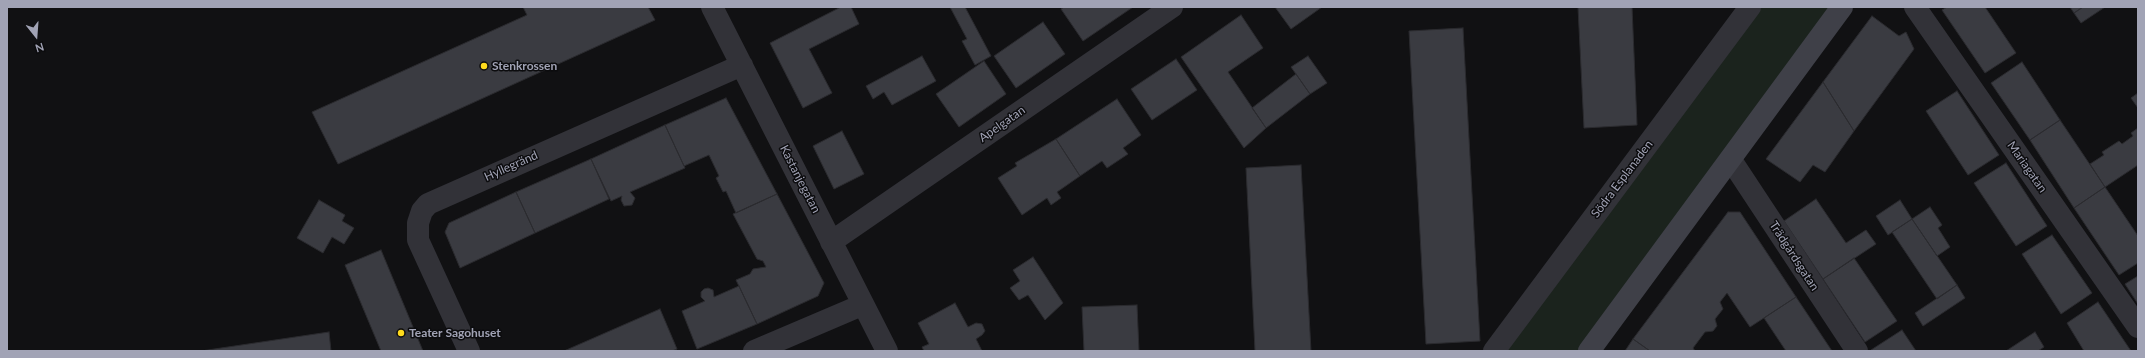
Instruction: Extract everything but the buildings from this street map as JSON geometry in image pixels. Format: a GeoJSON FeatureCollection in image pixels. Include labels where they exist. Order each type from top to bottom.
{"type":"FeatureCollection","features":[{"type":"Feature","properties":{"kind":"street","name":"Kastanjegatan"},"geometry":{"type":"LineString","coordinates":[[712,7],[862,305],[887,351]]}},
{"type":"Feature","properties":{"kind":"street","name":"Apelgatan"},"geometry":{"type":"LineString","coordinates":[[831,242],[1172,7]]}},
{"type":"Feature","properties":{"kind":"street","name":"Södra Esplanaden"},"geometry":{"type":"LineString","coordinates":[[1494,351],[1750,7]]}},
{"type":"Feature","properties":{"kind":"street"},"geometry":{"type":"LineString","coordinates":[[1589,351],[1731,160],[1842,7]]}},
{"type":"Feature","properties":{"kind":"street","name":"Mariagatan"},"geometry":{"type":"LineString","coordinates":[[1915,7],[2138,327]]}},
{"type":"Feature","properties":{"kind":"street","name":"Hyllegränd"},"geometry":{"type":"LineString","coordinates":[[469,351],[418,240],[418,223],[422,211],[428,204],[742,65]]}},
{"type":"Feature","properties":{"kind":"street","name":"Trädgårdsgatan"},"geometry":{"type":"LineString","coordinates":[[1731,160],[1856,351]]}},
{"type":"Feature","properties":{"kind":"street"},"geometry":{"type":"LineString","coordinates":[[754,351],[862,305]]}},
{"type":"Feature","properties":{"kind":"shaded area"},"geometry":{"type":"Polygon","coordinates":[[[1750,7],[1842,7],[1589,351],[1494,351],[1750,7]]]}},
{"type":"Feature","properties":{"kind":"place","name":"Stenkrossen"},"geometry":{"type":"Point","coordinates":[484,66]}},
{"type":"Feature","properties":{"kind":"place","name":"Teater Sagohuset"},"geometry":{"type":"Point","coordinates":[401,333]}}]}
